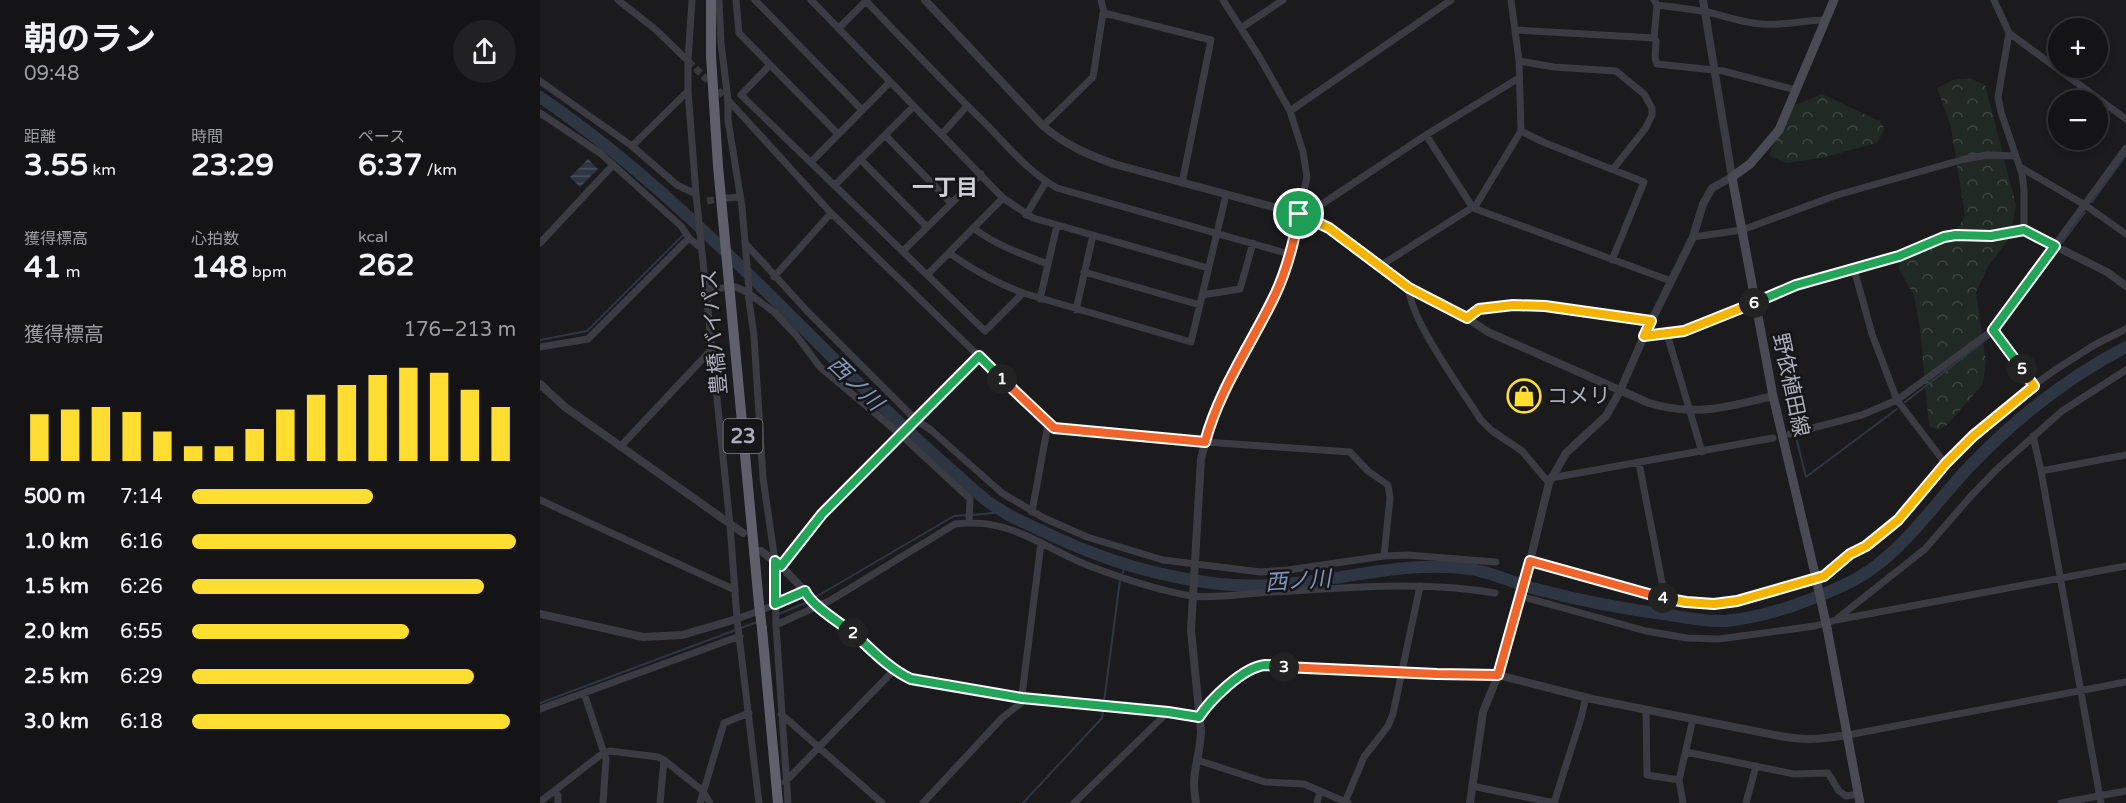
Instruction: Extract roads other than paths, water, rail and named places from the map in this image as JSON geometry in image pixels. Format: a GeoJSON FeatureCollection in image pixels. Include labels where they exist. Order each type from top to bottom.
{"type":"FeatureCollection","features":[{"type":"Feature","properties":{"kind":"highway","name":"23"},"geometry":{"type":"LineString","coordinates":[[705,0],[711,56]]}},
{"type":"Feature","properties":{"kind":"highway","name":"豊橋バイパス"},"geometry":{"type":"LineString","coordinates":[[711,0],[711,56],[727,267],[778,803]]}},
{"type":"Feature","properties":{"kind":"main road"},"geometry":{"type":"LineString","coordinates":[[1732,177],[1750,164],[1779,130],[1834,0]]}},
{"type":"Feature","properties":{"kind":"main road","name":"野依植田線"},"geometry":{"type":"LineString","coordinates":[[1732,177],[1773,396],[1827,628],[1859,798]]}},
{"type":"Feature","properties":{"kind":"street"},"geometry":{"type":"LineString","coordinates":[[618,0],[655,29],[688,61]]}},
{"type":"Feature","properties":{"kind":"street"},"geometry":{"type":"LineString","coordinates":[[692,0],[688,91],[696,198],[739,634],[759,803]]}},
{"type":"Feature","properties":{"kind":"street"},"geometry":{"type":"LineString","coordinates":[[719,0],[728,120],[746,247],[764,487],[778,563],[775,607],[788,803]]}},
{"type":"Feature","properties":{"kind":"street"},"geometry":{"type":"LineString","coordinates":[[736,0],[739,33],[838,134]]}},
{"type":"Feature","properties":{"kind":"street"},"geometry":{"type":"LineString","coordinates":[[755,0],[862,110]]}},
{"type":"Feature","properties":{"kind":"street"},"geometry":{"type":"LineString","coordinates":[[811,0],[1003,198],[1026,215],[1208,268]]}},
{"type":"Feature","properties":{"kind":"street"},"geometry":{"type":"LineString","coordinates":[[839,28],[866,0],[1031,171],[1057,188],[1289,254]]}},
{"type":"Feature","properties":{"kind":"street"},"geometry":{"type":"LineString","coordinates":[[925,0],[1043,126],[1060,140],[1084,153],[1114,164],[1301,215],[1329,228],[1409,288],[1467,318],[1488,332],[1620,391],[1668,409],[1717,410],[1773,396]]}},
{"type":"Feature","properties":{"kind":"street"},"geometry":{"type":"LineString","coordinates":[[1043,126],[1093,76],[1104,13],[1101,0]]}},
{"type":"Feature","properties":{"kind":"street"},"geometry":{"type":"LineString","coordinates":[[1196,803],[1193,782],[1201,746],[1191,630],[1201,459],[1210,425],[1241,357],[1273,299],[1301,215],[1307,177],[1303,153],[1290,111],[1223,0]]}},
{"type":"Feature","properties":{"kind":"street"},"geometry":{"type":"LineString","coordinates":[[1240,28],[1283,0]]}},
{"type":"Feature","properties":{"kind":"street"},"geometry":{"type":"LineString","coordinates":[[1290,111],[1450,0]]}},
{"type":"Feature","properties":{"kind":"street"},"geometry":{"type":"LineString","coordinates":[[1380,266],[1473,208],[1521,131],[1519,61],[1511,0]]}},
{"type":"Feature","properties":{"kind":"street"},"geometry":{"type":"LineString","coordinates":[[1470,803],[1484,712],[1498,675],[1550,481],[1566,453],[1606,416],[1693,237],[1703,204],[1712,188],[1732,177],[1703,0]]}},
{"type":"Feature","properties":{"kind":"street"},"geometry":{"type":"LineString","coordinates":[[1994,0],[2009,33],[2126,119]]}},
{"type":"Feature","properties":{"kind":"street"},"geometry":{"type":"LineString","coordinates":[[1796,90],[1714,70],[1657,64],[1654,39],[1655,2],[1762,24],[1791,25],[1811,20],[1825,20]]}},
{"type":"Feature","properties":{"kind":"street"},"geometry":{"type":"LineString","coordinates":[[1104,13],[1211,40],[1182,183]]}},
{"type":"Feature","properties":{"kind":"street"},"geometry":{"type":"LineString","coordinates":[[1516,30],[1654,39]]}},
{"type":"Feature","properties":{"kind":"street"},"geometry":{"type":"LineString","coordinates":[[2009,33],[1998,97],[2020,167],[2024,190],[2024,230]]}},
{"type":"Feature","properties":{"kind":"street"},"geometry":{"type":"LineString","coordinates":[[1519,61],[1554,67],[1616,71],[1644,94],[1652,108],[1652,115],[1645,129],[1613,169]]}},
{"type":"Feature","properties":{"kind":"street"},"geometry":{"type":"LineString","coordinates":[[770,65],[741,94],[985,331],[1023,293]]}},
{"type":"Feature","properties":{"kind":"street"},"geometry":{"type":"LineString","coordinates":[[1301,215],[1519,78]]}},
{"type":"Feature","properties":{"kind":"street"},"geometry":{"type":"LineString","coordinates":[[540,81],[632,146],[677,185],[696,198],[707,201]]}},
{"type":"Feature","properties":{"kind":"street"},"geometry":{"type":"LineString","coordinates":[[811,162],[890,82]]}},
{"type":"Feature","properties":{"kind":"street"},"geometry":{"type":"LineString","coordinates":[[632,146],[688,91]]}},
{"type":"Feature","properties":{"kind":"street"},"geometry":{"type":"LineString","coordinates":[[728,100],[831,213],[1048,424],[1057,429],[1350,452],[1368,471],[1388,485],[1390,498],[1384,556]]}},
{"type":"Feature","properties":{"kind":"street"},"geometry":{"type":"LineString","coordinates":[[835,185],[914,106]]}},
{"type":"Feature","properties":{"kind":"street"},"geometry":{"type":"LineString","coordinates":[[942,134],[967,106]]}},
{"type":"Feature","properties":{"kind":"street"},"geometry":{"type":"LineString","coordinates":[[540,113],[600,153],[681,226],[689,238],[701,244]]}},
{"type":"Feature","properties":{"kind":"street"},"geometry":{"type":"LineString","coordinates":[[1521,131],[1644,182],[1612,260]]}},
{"type":"Feature","properties":{"kind":"street"},"geometry":{"type":"LineString","coordinates":[[885,135],[951,203]]}},
{"type":"Feature","properties":{"kind":"street"},"geometry":{"type":"LineString","coordinates":[[1426,135],[1473,208],[1671,281]]}},
{"type":"Feature","properties":{"kind":"street"},"geometry":{"type":"LineString","coordinates":[[1790,434],[1862,415],[1897,400],[1993,330],[2059,248],[2085,205],[2126,148]]}},
{"type":"Feature","properties":{"kind":"street"},"geometry":{"type":"LineString","coordinates":[[1693,237],[1742,230],[1837,195],[1965,159],[1987,155],[2015,156]]}},
{"type":"Feature","properties":{"kind":"street"},"geometry":{"type":"LineString","coordinates":[[860,159],[927,227]]}},
{"type":"Feature","properties":{"kind":"street"},"geometry":{"type":"LineString","coordinates":[[540,243],[612,166]]}},
{"type":"Feature","properties":{"kind":"street"},"geometry":{"type":"LineString","coordinates":[[2020,167],[2085,205],[2126,234]]}},
{"type":"Feature","properties":{"kind":"street"},"geometry":{"type":"LineString","coordinates":[[903,251],[981,174]]}},
{"type":"Feature","properties":{"kind":"street"},"geometry":{"type":"LineString","coordinates":[[1026,215],[1046,182]]}},
{"type":"Feature","properties":{"kind":"street"},"geometry":{"type":"LineString","coordinates":[[949,253],[996,283],[1023,293],[1191,342],[1226,195]]}},
{"type":"Feature","properties":{"kind":"street"},"geometry":{"type":"LineString","coordinates":[[727,198],[740,197]]}},
{"type":"Feature","properties":{"kind":"street"},"geometry":{"type":"LineString","coordinates":[[927,275],[1003,198]]}},
{"type":"Feature","properties":{"kind":"street"},"geometry":{"type":"LineString","coordinates":[[774,277],[831,213]]}},
{"type":"Feature","properties":{"kind":"street"},"geometry":{"type":"LineString","coordinates":[[1040,299],[1057,225]]}},
{"type":"Feature","properties":{"kind":"street"},"geometry":{"type":"LineString","coordinates":[[973,228],[989,240],[1048,264]]}},
{"type":"Feature","properties":{"kind":"street"},"geometry":{"type":"LineString","coordinates":[[1644,336],[1684,331],[1796,285],[1899,256],[1944,237],[1956,235],[1991,236],[2024,230],[2107,272],[2126,286]]}},
{"type":"Feature","properties":{"kind":"street"},"geometry":{"type":"LineString","coordinates":[[1076,310],[1093,236]]}},
{"type":"Feature","properties":{"kind":"street"},"geometry":{"type":"LineString","coordinates":[[540,347],[588,339],[689,238]]}},
{"type":"Feature","properties":{"kind":"street"},"geometry":{"type":"LineString","coordinates":[[1202,295],[1240,289],[1253,243]]}},
{"type":"Feature","properties":{"kind":"street"},"geometry":{"type":"LineString","coordinates":[[746,247],[916,420],[931,430],[1002,494],[1032,512],[1077,532],[1110,545],[1163,560],[1261,572],[1384,556],[1422,555],[1496,562]]}},
{"type":"Feature","properties":{"kind":"street"},"geometry":{"type":"LineString","coordinates":[[1854,269],[1868,321],[1897,400],[1946,463]]}},
{"type":"Feature","properties":{"kind":"street"},"geometry":{"type":"LineString","coordinates":[[1084,272],[1200,305]]}},
{"type":"Feature","properties":{"kind":"street"},"geometry":{"type":"LineString","coordinates":[[736,287],[748,292],[781,320],[796,335],[820,367],[901,434],[970,499],[969,521]]}},
{"type":"Feature","properties":{"kind":"street"},"geometry":{"type":"LineString","coordinates":[[705,290],[723,288]]}},
{"type":"Feature","properties":{"kind":"street"},"geometry":{"type":"LineString","coordinates":[[1409,288],[1409,298],[1413,308],[1432,344],[1481,420],[1491,430],[1522,451],[1550,481]]}},
{"type":"Feature","properties":{"kind":"street"},"geometry":{"type":"LineString","coordinates":[[1467,318],[1479,309],[1513,305],[1545,306],[1651,321]]}},
{"type":"Feature","properties":{"kind":"street"},"geometry":{"type":"LineString","coordinates":[[1530,561],[1665,598],[1714,604],[1737,601],[1824,576],[1850,554],[1866,546],[1898,520],[1946,463],[1973,436],[2034,386],[2096,344],[2126,329]]}},
{"type":"Feature","properties":{"kind":"street"},"geometry":{"type":"LineString","coordinates":[[1993,330],[2034,386]]}},
{"type":"Feature","properties":{"kind":"street"},"geometry":{"type":"LineString","coordinates":[[1667,334],[1702,452]]}},
{"type":"Feature","properties":{"kind":"street"},"geometry":{"type":"LineString","coordinates":[[620,447],[711,350]]}},
{"type":"Feature","properties":{"kind":"street"},"geometry":{"type":"LineString","coordinates":[[778,563],[822,514],[979,356]]}},
{"type":"Feature","properties":{"kind":"street"},"geometry":{"type":"LineString","coordinates":[[1836,620],[1925,549],[1971,496],[2062,411],[2126,370]]}},
{"type":"Feature","properties":{"kind":"street"},"geometry":{"type":"LineString","coordinates":[[540,384],[565,407],[743,533]]}},
{"type":"Feature","properties":{"kind":"street"},"geometry":{"type":"LineString","coordinates":[[1032,512],[1048,424]]}},
{"type":"Feature","properties":{"kind":"street"},"geometry":{"type":"LineString","coordinates":[[2033,436],[2100,799]]}},
{"type":"Feature","properties":{"kind":"street"},"geometry":{"type":"LineString","coordinates":[[1550,481],[1773,438]]}},
{"type":"Feature","properties":{"kind":"street"},"geometry":{"type":"LineString","coordinates":[[2041,471],[2126,455]]}},
{"type":"Feature","properties":{"kind":"street"},"geometry":{"type":"LineString","coordinates":[[1639,463],[1665,598]]}},
{"type":"Feature","properties":{"kind":"street"},"geometry":{"type":"LineString","coordinates":[[540,501],[735,590]]}},
{"type":"Feature","properties":{"kind":"street"},"geometry":{"type":"LineString","coordinates":[[776,622],[817,605],[955,524],[969,521],[1014,530],[1085,564],[1120,577],[1192,596],[1420,586],[1442,586],[1495,593]]}},
{"type":"Feature","properties":{"kind":"street"},"geometry":{"type":"LineString","coordinates":[[923,803],[1002,718],[1021,704],[1041,543]]}},
{"type":"Feature","properties":{"kind":"street"},"geometry":{"type":"LineString","coordinates":[[761,551],[778,563],[817,605],[895,669],[911,679],[1022,698],[1199,717]]}},
{"type":"Feature","properties":{"kind":"street"},"geometry":{"type":"LineString","coordinates":[[1520,596],[1646,632],[1687,638],[1719,639],[1815,626],[1836,620],[2126,566]]}},
{"type":"Feature","properties":{"kind":"street"},"geometry":{"type":"LineString","coordinates":[[1197,760],[1266,782],[1304,784],[1346,802],[1364,757],[1391,720],[1420,586]]}},
{"type":"Feature","properties":{"kind":"street"},"geometry":{"type":"LineString","coordinates":[[540,614],[643,637],[670,637],[697,633],[738,621],[806,593]]}},
{"type":"Feature","properties":{"kind":"street"},"geometry":{"type":"LineString","coordinates":[[540,709],[739,634]]}},
{"type":"Feature","properties":{"kind":"street"},"geometry":{"type":"LineString","coordinates":[[1199,717],[1206,707],[1246,672],[1265,665],[1498,675],[1646,710],[1803,740],[1825,740],[2126,682]]}},
{"type":"Feature","properties":{"kind":"street"},"geometry":{"type":"LineString","coordinates":[[785,782],[895,669]]}},
{"type":"Feature","properties":{"kind":"street"},"geometry":{"type":"LineString","coordinates":[[584,693],[606,759],[603,803]]}},
{"type":"Feature","properties":{"kind":"street"},"geometry":{"type":"LineString","coordinates":[[1472,786],[1555,803],[1586,697]]}},
{"type":"Feature","properties":{"kind":"street"},"geometry":{"type":"LineString","coordinates":[[1646,710],[1647,776],[1680,780]]}},
{"type":"Feature","properties":{"kind":"street"},"geometry":{"type":"LineString","coordinates":[[1074,803],[1168,712]]}},
{"type":"Feature","properties":{"kind":"street"},"geometry":{"type":"LineString","coordinates":[[700,803],[724,723],[749,713]]}},
{"type":"Feature","properties":{"kind":"street"},"geometry":{"type":"LineString","coordinates":[[781,714],[882,803]]}},
{"type":"Feature","properties":{"kind":"street"},"geometry":{"type":"LineString","coordinates":[[1683,803],[1680,780],[1693,719]]}},
{"type":"Feature","properties":{"kind":"street"},"geometry":{"type":"LineString","coordinates":[[540,802],[603,753],[610,751],[658,757],[703,791],[710,803]]}},
{"type":"Feature","properties":{"kind":"street"},"geometry":{"type":"LineString","coordinates":[[1686,752],[1794,774],[1828,773],[1839,791],[1846,796],[1859,798]]}},
{"type":"Feature","properties":{"kind":"street"},"geometry":{"type":"LineString","coordinates":[[660,803],[663,760]]}},
{"type":"Feature","properties":{"kind":"street"},"geometry":{"type":"LineString","coordinates":[[1746,803],[1756,766]]}},
{"type":"Feature","properties":{"kind":"street"},"geometry":{"type":"LineString","coordinates":[[554,791],[558,795],[558,803]]}},
{"type":"Feature","properties":{"kind":"street"},"geometry":{"type":"LineString","coordinates":[[1317,803],[1320,791]]}},
{"type":"Feature","properties":{"kind":"street"},"geometry":{"type":"LineString","coordinates":[[2061,803],[2100,799],[2126,791]]}},
{"type":"Feature","properties":{"kind":"water"},"geometry":{"type":"Polygon","coordinates":[[[588,159],[598,169],[580,187],[570,177],[588,159]]]}},
{"type":"Feature","properties":{"kind":"waterway","name":"西ノ川"},"geometry":{"type":"LineString","coordinates":[[540,97],[617,154],[689,217],[886,410],[985,500],[1014,518],[1092,553],[1144,570],[1206,582],[1271,585],[1400,569],[1446,567],[1478,570],[1532,588],[1583,600],[1698,620],[1726,621],[1771,613],[1842,586],[1862,576],[1880,563],[1912,533],[1970,466],[2005,432],[2063,385],[2126,347]]}},
{"type":"Feature","properties":{"kind":"waterway"},"geometry":{"type":"LineString","coordinates":[[2092,202],[2126,155]]}},
{"type":"Feature","properties":{"kind":"waterway"},"geometry":{"type":"LineString","coordinates":[[2062,243],[2085,212]]}},
{"type":"Feature","properties":{"kind":"waterway"},"geometry":{"type":"LineString","coordinates":[[540,340],[587,331],[683,235]]}},
{"type":"Feature","properties":{"kind":"waterway"},"geometry":{"type":"LineString","coordinates":[[1999,330],[2055,253]]}},
{"type":"Feature","properties":{"kind":"waterway"},"geometry":{"type":"LineString","coordinates":[[1905,402],[1991,336]]}},
{"type":"Feature","properties":{"kind":"waterway"},"geometry":{"type":"LineString","coordinates":[[1796,437],[1806,477],[1897,409]]}},
{"type":"Feature","properties":{"kind":"waterway"},"geometry":{"type":"LineString","coordinates":[[972,515],[1003,512]]}},
{"type":"Feature","properties":{"kind":"waterway"},"geometry":{"type":"LineString","coordinates":[[814,598],[954,516],[967,515]]}},
{"type":"Feature","properties":{"kind":"waterway"},"geometry":{"type":"LineString","coordinates":[[1122,575],[1125,565]]}},
{"type":"Feature","properties":{"kind":"waterway"},"geometry":{"type":"LineString","coordinates":[[1104,702],[1120,580]]}},
{"type":"Feature","properties":{"kind":"waterway"},"geometry":{"type":"LineString","coordinates":[[779,614],[810,601]]}},
{"type":"Feature","properties":{"kind":"waterway"},"geometry":{"type":"LineString","coordinates":[[540,703],[757,622]]}},
{"type":"Feature","properties":{"kind":"waterway"},"geometry":{"type":"LineString","coordinates":[[1023,803],[1102,718],[1103,710]]}},
{"type":"Feature","properties":{"kind":"tunnel"},"geometry":{"type":"LineString","coordinates":[[688,61],[728,100]]}},
{"type":"Feature","properties":{"kind":"tunnel"},"geometry":{"type":"LineString","coordinates":[[707,201],[725,198]]}},
{"type":"Feature","properties":{"kind":"place","name":"コメリ"},"geometry":{"type":"Point","coordinates":[1524,396]}},
{"type":"Feature","properties":{"kind":"district","name":"一丁目"},"geometry":{"type":"Point","coordinates":[945,187]}}]}
